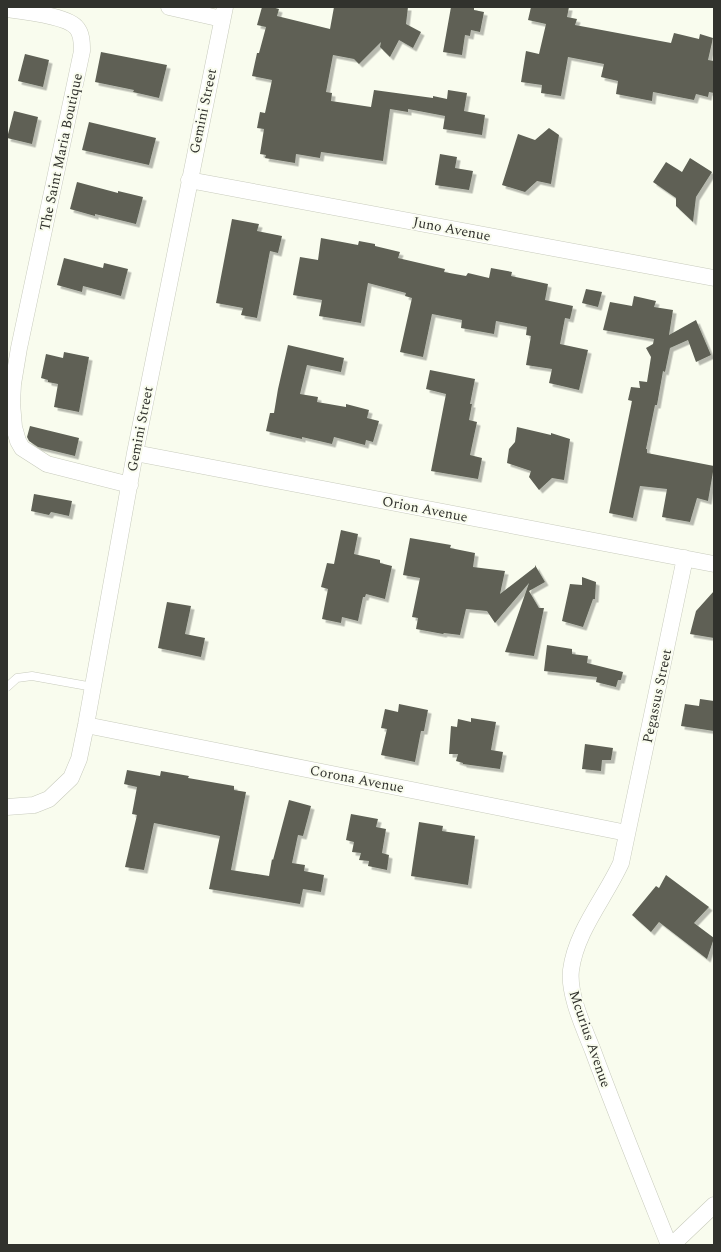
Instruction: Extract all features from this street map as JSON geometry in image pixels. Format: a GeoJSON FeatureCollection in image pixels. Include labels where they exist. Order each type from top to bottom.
{"type":"FeatureCollection","features":[{"type":"Feature","properties":{"kind":"street"},"geometry":{"type":"LineString","coordinates":[[170,7],[223,13]]}},
{"type":"Feature","properties":{"kind":"street","name":"The Saint Maria Boutique"},"geometry":{"type":"LineString","coordinates":[[7,9],[59,18],[71,22],[77,28],[82,44],[82,51],[13,347],[12,403],[14,427],[18,441],[22,448],[47,464],[130,485]]}},
{"type":"Feature","properties":{"kind":"street","name":"Gemini Street"},"geometry":{"type":"LineString","coordinates":[[7,807],[34,805],[49,799],[72,778],[79,759],[135,454],[223,13]]}},
{"type":"Feature","properties":{"kind":"street","name":"Juno Avenue"},"geometry":{"type":"LineString","coordinates":[[189,180],[714,278]]}},
{"type":"Feature","properties":{"kind":"street","name":"Orion Avenue"},"geometry":{"type":"LineString","coordinates":[[135,454],[714,564]]}},
{"type":"Feature","properties":{"kind":"street","name":"Pegassus Street"},"geometry":{"type":"LineString","coordinates":[[628,833],[685,558]]}},
{"type":"Feature","properties":{"kind":"street","name":"Corona Avenue"},"geometry":{"type":"LineString","coordinates":[[86,725],[628,833]]}},
{"type":"Feature","properties":{"kind":"street","name":"Mcurius Avenue"},"geometry":{"type":"LineString","coordinates":[[628,833],[621,863],[586,926],[576,948],[571,970],[571,980],[573,994],[607,1090],[671,1245]]}},
{"type":"Feature","properties":{"kind":"street"},"geometry":{"type":"LineString","coordinates":[[671,1245],[714,1205]]}},
{"type":"Feature","properties":{"kind":"lane"},"geometry":{"type":"LineString","coordinates":[[7,687],[17,678],[32,676],[93,687]]}},
{"type":"Feature","properties":{"kind":"building"},"geometry":{"type":"Polygon","coordinates":[[[262,7],[279,9],[277,16],[330,29],[334,7],[408,7],[406,24],[421,32],[413,48],[399,40],[390,57],[380,47],[381,42],[359,64],[354,59],[333,55],[326,92],[332,93],[331,101],[371,107],[374,90],[433,98],[433,96],[447,99],[448,90],[467,93],[464,111],[485,115],[482,135],[443,129],[445,116],[408,109],[408,112],[390,109],[383,161],[321,152],[320,158],[296,154],[295,163],[265,158],[266,155],[260,154],[264,129],[257,128],[260,112],[265,113],[272,80],[252,76],[257,53],[259,53],[266,27],[257,25],[262,7]]]}},
{"type":"Feature","properties":{"kind":"building"},"geometry":{"type":"Polygon","coordinates":[[[451,7],[474,7],[474,10],[484,12],[480,32],[471,30],[470,36],[465,35],[462,55],[443,52],[451,7]]]}},
{"type":"Feature","properties":{"kind":"building"},"geometry":{"type":"Polygon","coordinates":[[[531,7],[569,7],[567,17],[577,19],[575,25],[671,43],[674,33],[699,39],[700,34],[713,38],[708,60],[714,61],[714,93],[709,92],[708,97],[696,94],[694,100],[653,92],[652,101],[616,94],[618,81],[601,77],[604,64],[568,57],[561,96],[541,93],[542,85],[521,82],[526,51],[539,54],[546,24],[528,20],[531,7]]]}},
{"type":"Feature","properties":{"kind":"building"},"geometry":{"type":"Polygon","coordinates":[[[101,52],[167,65],[159,98],[133,92],[134,90],[95,82],[101,52]]]}},
{"type":"Feature","properties":{"kind":"building"},"geometry":{"type":"Polygon","coordinates":[[[25,54],[49,60],[43,87],[18,81],[25,54]]]}},
{"type":"Feature","properties":{"kind":"building"},"geometry":{"type":"Polygon","coordinates":[[[14,111],[38,117],[32,144],[7,138],[14,111]]]}},
{"type":"Feature","properties":{"kind":"building"},"geometry":{"type":"Polygon","coordinates":[[[89,122],[156,138],[149,165],[82,150],[89,122]]]}},
{"type":"Feature","properties":{"kind":"building"},"geometry":{"type":"Polygon","coordinates":[[[549,128],[559,135],[551,184],[537,181],[525,192],[502,185],[518,134],[535,140],[549,128]]]}},
{"type":"Feature","properties":{"kind":"building"},"geometry":{"type":"Polygon","coordinates":[[[440,154],[457,157],[455,168],[473,171],[469,190],[435,185],[440,154]]]}},
{"type":"Feature","properties":{"kind":"building"},"geometry":{"type":"Polygon","coordinates":[[[690,158],[712,172],[696,197],[693,222],[676,206],[676,198],[653,182],[666,162],[682,172],[690,158]]]}},
{"type":"Feature","properties":{"kind":"building"},"geometry":{"type":"Polygon","coordinates":[[[77,182],[118,193],[118,191],[143,197],[136,224],[95,214],[95,216],[70,209],[77,182]]]}},
{"type":"Feature","properties":{"kind":"building"},"geometry":{"type":"Polygon","coordinates":[[[232,219],[259,224],[257,231],[282,236],[278,253],[270,251],[257,318],[241,315],[243,308],[216,303],[232,219]]]}},
{"type":"Feature","properties":{"kind":"building"},"geometry":{"type":"Polygon","coordinates":[[[321,238],[358,245],[359,241],[375,244],[375,246],[400,252],[398,258],[445,269],[444,272],[466,276],[468,273],[489,278],[491,268],[512,272],[511,276],[548,284],[545,300],[573,306],[570,319],[565,318],[560,344],[588,350],[579,390],[549,383],[552,369],[526,365],[531,336],[526,335],[527,327],[496,321],[494,334],[461,328],[462,320],[432,314],[423,357],[400,352],[412,298],[405,296],[406,293],[368,283],[361,323],[319,316],[322,300],[293,295],[300,257],[318,260],[321,238]]]}},
{"type":"Feature","properties":{"kind":"building"},"geometry":{"type":"Polygon","coordinates":[[[64,258],[103,268],[104,263],[128,269],[121,296],[83,286],[82,292],[57,285],[64,258]]]}},
{"type":"Feature","properties":{"kind":"building"},"geometry":{"type":"Polygon","coordinates":[[[586,289],[602,292],[598,307],[582,303],[586,289]]]}},
{"type":"Feature","properties":{"kind":"building"},"geometry":{"type":"Polygon","coordinates":[[[634,296],[656,301],[654,307],[673,310],[669,335],[696,320],[711,355],[696,362],[688,340],[670,348],[665,372],[663,371],[657,405],[655,405],[646,449],[647,453],[714,466],[708,501],[697,498],[690,522],[662,517],[667,489],[640,486],[633,518],[609,513],[632,401],[628,400],[631,387],[640,388],[639,381],[647,382],[651,357],[646,348],[653,344],[654,339],[603,330],[610,302],[632,306],[634,296]]]}},
{"type":"Feature","properties":{"kind":"building"},"geometry":{"type":"Polygon","coordinates":[[[288,345],[344,358],[341,372],[307,365],[300,394],[318,397],[317,402],[346,407],[346,404],[369,410],[367,418],[379,421],[373,442],[366,440],[365,445],[334,437],[332,444],[266,431],[270,413],[274,413],[288,345]]]}},
{"type":"Feature","properties":{"kind":"building"},"geometry":{"type":"Polygon","coordinates":[[[64,352],[89,357],[79,412],[54,407],[58,384],[48,382],[48,380],[41,378],[46,354],[63,358],[64,352]]]}},
{"type":"Feature","properties":{"kind":"building"},"geometry":{"type":"Polygon","coordinates":[[[430,370],[475,379],[470,404],[472,404],[469,420],[477,422],[470,455],[482,458],[478,479],[431,471],[446,394],[426,389],[430,370]]]}},
{"type":"Feature","properties":{"kind":"building"},"geometry":{"type":"Polygon","coordinates":[[[30,426],[79,438],[75,456],[38,447],[29,441],[27,437],[30,426]]]}},
{"type":"Feature","properties":{"kind":"building"},"geometry":{"type":"Polygon","coordinates":[[[517,427],[551,435],[551,433],[570,439],[564,480],[552,478],[539,490],[529,477],[531,471],[507,463],[509,449],[515,442],[517,427]]]}},
{"type":"Feature","properties":{"kind":"building"},"geometry":{"type":"Polygon","coordinates":[[[34,494],[72,501],[69,516],[51,512],[49,515],[31,511],[34,494]]]}},
{"type":"Feature","properties":{"kind":"building"},"geometry":{"type":"Polygon","coordinates":[[[341,530],[358,534],[354,554],[380,560],[380,563],[392,566],[385,599],[366,594],[365,597],[363,597],[358,621],[342,617],[341,623],[322,619],[328,589],[321,587],[327,563],[334,564],[341,530]]]}},
{"type":"Feature","properties":{"kind":"building"},"geometry":{"type":"Polygon","coordinates":[[[410,538],[451,545],[450,548],[475,553],[473,567],[505,571],[500,594],[535,567],[535,565],[545,582],[529,591],[539,608],[544,608],[534,656],[505,652],[529,583],[495,623],[487,611],[466,609],[460,635],[443,634],[416,629],[418,618],[412,617],[420,578],[403,575],[410,538]]]}},
{"type":"Feature","properties":{"kind":"building"},"geometry":{"type":"Polygon","coordinates":[[[582,577],[596,582],[595,599],[593,599],[583,627],[562,621],[570,584],[582,585],[582,577]]]}},
{"type":"Feature","properties":{"kind":"building"},"geometry":{"type":"Polygon","coordinates":[[[714,591],[714,638],[690,634],[696,611],[714,591]]]}},
{"type":"Feature","properties":{"kind":"building"},"geometry":{"type":"Polygon","coordinates":[[[167,602],[191,606],[185,634],[205,638],[201,657],[158,648],[167,602]]]}},
{"type":"Feature","properties":{"kind":"building"},"geometry":{"type":"Polygon","coordinates":[[[547,645],[572,649],[572,654],[588,656],[587,663],[623,672],[621,680],[618,680],[616,687],[596,682],[597,677],[544,671],[547,645]]]}},
{"type":"Feature","properties":{"kind":"building"},"geometry":{"type":"Polygon","coordinates":[[[700,699],[714,701],[714,731],[681,726],[685,704],[699,706],[700,699]]]}},
{"type":"Feature","properties":{"kind":"building"},"geometry":{"type":"Polygon","coordinates":[[[399,704],[428,710],[424,731],[421,731],[415,762],[381,755],[387,729],[381,728],[385,709],[398,712],[399,704]]]}},
{"type":"Feature","properties":{"kind":"building"},"geometry":{"type":"Polygon","coordinates":[[[471,718],[496,722],[491,750],[503,752],[500,769],[463,764],[456,761],[458,754],[449,754],[451,726],[457,727],[458,719],[471,722],[471,718]]]}},
{"type":"Feature","properties":{"kind":"building"},"geometry":{"type":"Polygon","coordinates":[[[585,744],[613,748],[611,760],[602,760],[601,771],[582,769],[585,744]]]}},
{"type":"Feature","properties":{"kind":"building"},"geometry":{"type":"Polygon","coordinates":[[[127,770],[160,776],[161,771],[189,776],[188,778],[234,786],[234,790],[246,792],[231,870],[269,876],[272,859],[273,860],[289,800],[311,806],[303,836],[298,835],[292,863],[305,865],[304,871],[324,875],[321,892],[303,889],[300,904],[209,889],[220,836],[154,823],[144,870],[125,867],[137,815],[132,814],[137,787],[124,784],[127,770]]]}},
{"type":"Feature","properties":{"kind":"building"},"geometry":{"type":"Polygon","coordinates":[[[351,814],[378,819],[376,827],[386,829],[382,853],[389,855],[387,870],[368,866],[369,861],[359,860],[361,853],[352,852],[354,842],[346,840],[351,814]]]}},
{"type":"Feature","properties":{"kind":"building"},"geometry":{"type":"Polygon","coordinates":[[[419,822],[443,826],[442,831],[475,836],[468,885],[411,876],[419,822]]]}},
{"type":"Feature","properties":{"kind":"building"},"geometry":{"type":"Polygon","coordinates":[[[666,875],[709,907],[694,923],[714,938],[707,959],[659,922],[651,932],[632,915],[656,886],[659,888],[666,875]]]}}]}
